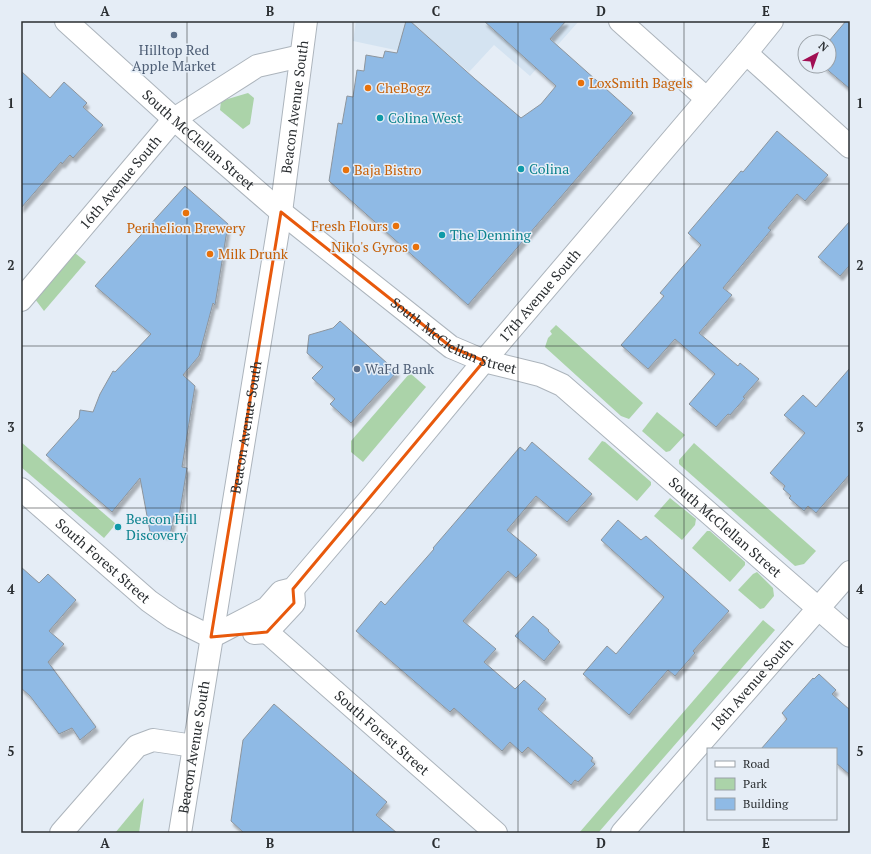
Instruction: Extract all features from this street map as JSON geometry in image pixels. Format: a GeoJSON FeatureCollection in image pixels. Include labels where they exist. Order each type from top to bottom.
{"type":"FeatureCollection","features":[{"type":"Feature","properties":{"kind":"street","name":"South McClellan Street"},"geometry":{"type":"LineString","coordinates":[[66,21],[174,119],[281,212],[451,347],[484,361],[540,375],[562,385],[850,636]]}},
{"type":"Feature","properties":{"kind":"street","name":"Beacon Avenue South"},"geometry":{"type":"LineString","coordinates":[[180,833],[281,212],[299,81],[300,56],[306,21]]}},
{"type":"Feature","properties":{"kind":"street"},"geometry":{"type":"LineString","coordinates":[[620,21],[707,98]]}},
{"type":"Feature","properties":{"kind":"street","name":"17th Avenue South"},"geometry":{"type":"LineString","coordinates":[[211,637],[267,608],[281,592],[293,589],[484,361],[746,54],[772,21]]}},
{"type":"Feature","properties":{"kind":"street"},"geometry":{"type":"LineString","coordinates":[[746,54],[850,147]]}},
{"type":"Feature","properties":{"kind":"street","name":"16th Avenue South"},"geometry":{"type":"LineString","coordinates":[[21,300],[174,119],[257,66],[300,56]]}},
{"type":"Feature","properties":{"kind":"street","name":"South Forest Street"},"geometry":{"type":"LineString","coordinates":[[21,488],[149,601],[173,618],[211,637]]}},
{"type":"Feature","properties":{"kind":"street","name":"18th Avenue South"},"geometry":{"type":"LineString","coordinates":[[622,833],[850,572]]}},
{"type":"Feature","properties":{"kind":"street"},"geometry":{"type":"LineString","coordinates":[[211,637],[267,632],[294,603],[293,589]]}},
{"type":"Feature","properties":{"kind":"street","name":"South Forest Street"},"geometry":{"type":"LineString","coordinates":[[267,632],[496,833]]}},
{"type":"Feature","properties":{"kind":"street"},"geometry":{"type":"LineString","coordinates":[[61,833],[138,746],[153,740],[194,746]]}},
{"type":"Feature","properties":{"kind":"highlighted area"},"geometry":{"type":"Polygon","coordinates":[[[281,212],[451,347],[484,361],[293,589],[294,603],[267,632],[211,637],[281,212]]]}},
{"type":"Feature","properties":{"kind":"shaded area"},"geometry":{"type":"Polygon","coordinates":[[[356,21],[579,21],[530,76],[494,45],[469,72],[441,48],[433,58],[353,41],[356,21]]]}},
{"type":"Feature","properties":{"kind":"green space"},"geometry":{"type":"Polygon","coordinates":[[[248,93],[254,98],[250,124],[243,129],[220,110],[221,101],[248,93]]]}},
{"type":"Feature","properties":{"kind":"green space"},"geometry":{"type":"Polygon","coordinates":[[[75,253],[86,262],[44,311],[35,299],[75,253]]]}},
{"type":"Feature","properties":{"kind":"green space"},"geometry":{"type":"Polygon","coordinates":[[[556,325],[643,403],[629,419],[621,416],[545,347],[548,338],[552,334],[550,331],[556,325]]]}},
{"type":"Feature","properties":{"kind":"green space"},"geometry":{"type":"Polygon","coordinates":[[[410,373],[426,387],[363,462],[351,452],[351,441],[410,373]]]}},
{"type":"Feature","properties":{"kind":"green space"},"geometry":{"type":"Polygon","coordinates":[[[657,412],[685,435],[670,451],[666,452],[642,431],[657,412]]]}},
{"type":"Feature","properties":{"kind":"green space"},"geometry":{"type":"Polygon","coordinates":[[[602,441],[651,482],[651,485],[637,501],[588,459],[602,441]]]}},
{"type":"Feature","properties":{"kind":"green space"},"geometry":{"type":"Polygon","coordinates":[[[21,442],[116,524],[104,538],[21,467],[21,442]]]}},
{"type":"Feature","properties":{"kind":"green space"},"geometry":{"type":"Polygon","coordinates":[[[694,443],[816,551],[804,564],[795,566],[679,464],[679,460],[694,443]]]}},
{"type":"Feature","properties":{"kind":"green space"},"geometry":{"type":"Polygon","coordinates":[[[670,498],[696,519],[695,525],[682,540],[654,516],[670,498]]]}},
{"type":"Feature","properties":{"kind":"green space"},"geometry":{"type":"Polygon","coordinates":[[[707,531],[710,531],[745,562],[745,565],[730,582],[692,548],[707,531]]]}},
{"type":"Feature","properties":{"kind":"green space"},"geometry":{"type":"Polygon","coordinates":[[[757,572],[773,588],[774,596],[764,608],[760,609],[738,590],[753,574],[757,572]]]}},
{"type":"Feature","properties":{"kind":"green space"},"geometry":{"type":"Polygon","coordinates":[[[763,620],[775,630],[598,833],[579,833],[763,620]]]}},
{"type":"Feature","properties":{"kind":"green space"},"geometry":{"type":"Polygon","coordinates":[[[144,798],[139,833],[115,833],[144,798]]]}},
{"type":"Feature","properties":{"kind":"building"},"geometry":{"type":"Polygon","coordinates":[[[406,21],[410,21],[521,118],[541,104],[556,86],[484,21],[566,21],[550,39],[633,113],[468,305],[329,181],[338,123],[342,124],[347,96],[353,97],[357,70],[364,71],[366,55],[383,58],[385,51],[397,53],[406,21]]]}},
{"type":"Feature","properties":{"kind":"building"},"geometry":{"type":"Polygon","coordinates":[[[846,21],[850,21],[850,89],[832,74],[837,74],[837,34],[835,34],[846,21]]]}},
{"type":"Feature","properties":{"kind":"building"},"geometry":{"type":"Polygon","coordinates":[[[21,71],[50,98],[64,82],[87,103],[83,107],[103,125],[73,158],[70,155],[62,164],[61,162],[21,208],[21,71]]]}},
{"type":"Feature","properties":{"kind":"building"},"geometry":{"type":"Polygon","coordinates":[[[777,131],[828,175],[805,201],[797,194],[768,228],[771,230],[723,288],[732,295],[699,333],[738,366],[740,363],[759,379],[730,415],[728,414],[716,427],[689,404],[715,374],[675,339],[648,369],[621,345],[664,296],[660,293],[701,245],[688,233],[741,171],[743,172],[777,131]]]}},
{"type":"Feature","properties":{"kind":"building"},"geometry":{"type":"Polygon","coordinates":[[[185,186],[228,224],[215,305],[213,303],[199,356],[183,375],[195,386],[182,467],[187,468],[179,517],[174,516],[170,535],[150,532],[140,478],[112,512],[46,455],[79,418],[80,410],[93,412],[100,394],[113,371],[115,372],[151,334],[95,286],[185,186]]]}},
{"type":"Feature","properties":{"kind":"building"},"geometry":{"type":"Polygon","coordinates":[[[850,221],[850,265],[840,276],[818,257],[850,221]]]}},
{"type":"Feature","properties":{"kind":"building","name":"WaFd Bank"},"geometry":{"type":"Polygon","coordinates":[[[340,321],[397,372],[351,423],[330,404],[335,399],[312,378],[323,367],[307,353],[309,335],[333,328],[340,321]]]}},
{"type":"Feature","properties":{"kind":"building"},"geometry":{"type":"Polygon","coordinates":[[[850,368],[850,474],[816,513],[808,506],[804,511],[789,498],[791,496],[783,489],[785,486],[770,473],[805,433],[784,415],[803,395],[816,407],[850,368]]]}},
{"type":"Feature","properties":{"kind":"building"},"geometry":{"type":"Polygon","coordinates":[[[532,442],[592,494],[567,522],[536,496],[507,530],[537,555],[516,578],[508,571],[463,621],[496,649],[484,662],[515,689],[524,680],[546,699],[538,709],[593,758],[591,761],[595,764],[578,782],[575,780],[571,785],[528,747],[522,753],[510,742],[502,751],[454,708],[450,712],[356,631],[381,601],[385,605],[520,447],[525,451],[532,442]]]}},
{"type":"Feature","properties":{"kind":"building"},"geometry":{"type":"Polygon","coordinates":[[[618,520],[641,540],[646,536],[729,611],[693,651],[695,653],[675,676],[668,670],[629,715],[583,674],[607,646],[616,654],[664,597],[601,540],[618,520]]]}},
{"type":"Feature","properties":{"kind":"building"},"geometry":{"type":"Polygon","coordinates":[[[21,567],[39,583],[48,574],[76,600],[49,631],[64,644],[48,662],[96,727],[80,740],[72,728],[59,734],[30,696],[21,688],[21,567]]]}},
{"type":"Feature","properties":{"kind":"building"},"geometry":{"type":"Polygon","coordinates":[[[533,616],[560,642],[544,661],[515,636],[533,616]]]}},
{"type":"Feature","properties":{"kind":"building"},"geometry":{"type":"Polygon","coordinates":[[[819,674],[836,690],[832,694],[850,710],[850,775],[837,764],[837,748],[762,748],[787,719],[782,713],[813,678],[814,679],[819,674]]]}},
{"type":"Feature","properties":{"kind":"building"},"geometry":{"type":"Polygon","coordinates":[[[274,704],[387,802],[376,815],[397,833],[244,833],[231,821],[243,740],[274,704]]]}},
{"type":"Feature","properties":{"kind":"place","name":"Hilltop Red Apple Market"},"geometry":{"type":"Point","coordinates":[174,35]}},
{"type":"Feature","properties":{"kind":"place","name":"LoxSmith Bagels"},"geometry":{"type":"Point","coordinates":[581,83]}},
{"type":"Feature","properties":{"kind":"place","name":"CheBogz"},"geometry":{"type":"Point","coordinates":[368,88]}},
{"type":"Feature","properties":{"kind":"place","name":"Colina West"},"geometry":{"type":"Point","coordinates":[380,118]}},
{"type":"Feature","properties":{"kind":"place","name":"Colina"},"geometry":{"type":"Point","coordinates":[521,169]}},
{"type":"Feature","properties":{"kind":"place","name":"Baja Bistro"},"geometry":{"type":"Point","coordinates":[346,170]}},
{"type":"Feature","properties":{"kind":"place","name":"Perihelion Brewery"},"geometry":{"type":"Point","coordinates":[186,213]}},
{"type":"Feature","properties":{"kind":"place","name":"Fresh Flours"},"geometry":{"type":"Point","coordinates":[396,226]}},
{"type":"Feature","properties":{"kind":"place","name":"The Denning"},"geometry":{"type":"Point","coordinates":[442,235]}},
{"type":"Feature","properties":{"kind":"place","name":"Niko's Gyros"},"geometry":{"type":"Point","coordinates":[416,247]}},
{"type":"Feature","properties":{"kind":"place","name":"Milk Drunk"},"geometry":{"type":"Point","coordinates":[210,254]}},
{"type":"Feature","properties":{"kind":"place","name":"WaFd Bank"},"geometry":{"type":"Point","coordinates":[357,369]}},
{"type":"Feature","properties":{"kind":"place","name":"Beacon Hill Discovery"},"geometry":{"type":"Point","coordinates":[118,527]}}]}
